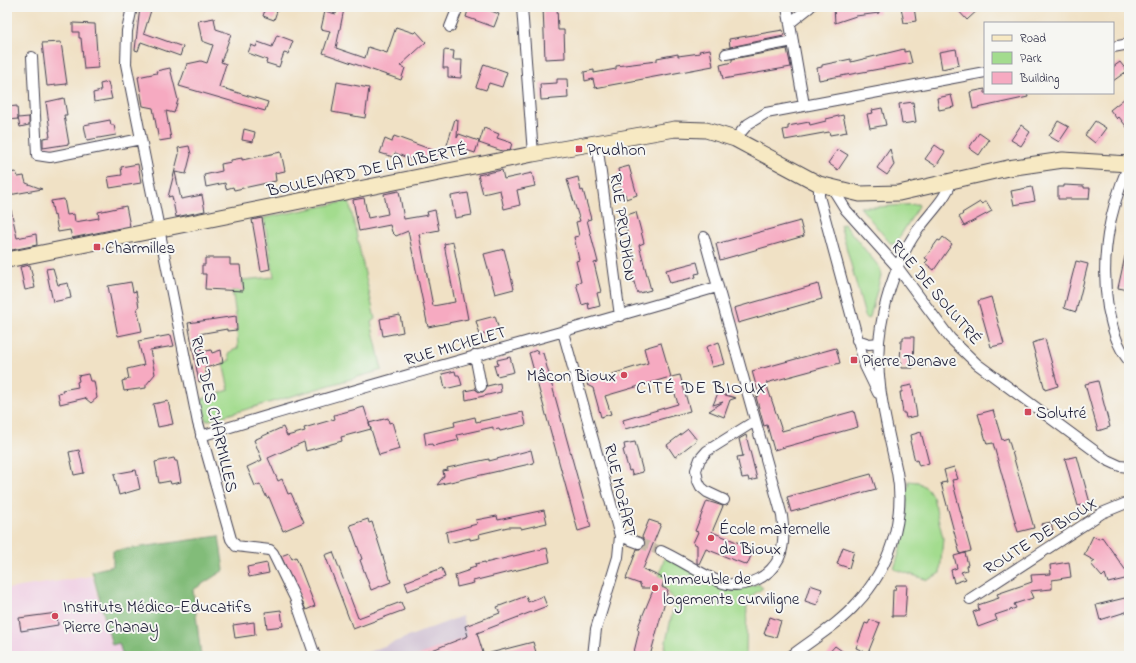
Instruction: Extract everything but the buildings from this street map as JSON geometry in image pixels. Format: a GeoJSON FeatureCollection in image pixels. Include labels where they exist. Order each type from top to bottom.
{"type":"FeatureCollection","features":[{"type":"Feature","properties":{"kind":"main road","name":"BOULEVARD DE LA LIBERTÉ"},"geometry":{"type":"LineString","coordinates":[[7,260],[533,154],[675,129],[706,130],[735,139],[826,186],[860,194],[899,193],[1008,168],[1063,160],[1129,164]]}},
{"type":"Feature","properties":{"kind":"street","name":"RUE DES CHARMILLES"},"geometry":{"type":"LineString","coordinates":[[132,7],[127,31],[126,64],[201,436],[231,540],[236,546],[270,550],[273,553],[295,598],[315,656]]}},
{"type":"Feature","properties":{"kind":"street"},"geometry":{"type":"LineString","coordinates":[[450,27],[458,7]]}},
{"type":"Feature","properties":{"kind":"street"},"geometry":{"type":"LineString","coordinates":[[522,7],[533,154]]}},
{"type":"Feature","properties":{"kind":"street"},"geometry":{"type":"LineString","coordinates":[[787,7],[804,105]]}},
{"type":"Feature","properties":{"kind":"street"},"geometry":{"type":"LineString","coordinates":[[790,22],[810,7]]}},
{"type":"Feature","properties":{"kind":"street"},"geometry":{"type":"LineString","coordinates":[[726,54],[793,41]]}},
{"type":"Feature","properties":{"kind":"street"},"geometry":{"type":"LineString","coordinates":[[1114,47],[1129,44]]}},
{"type":"Feature","properties":{"kind":"street"},"geometry":{"type":"LineString","coordinates":[[32,57],[37,155],[50,157],[141,140]]}},
{"type":"Feature","properties":{"kind":"street"},"geometry":{"type":"LineString","coordinates":[[735,139],[748,124],[761,114],[984,72]]}},
{"type":"Feature","properties":{"kind":"street","name":"RUE PRUDHON"},"geometry":{"type":"LineString","coordinates":[[597,143],[620,316]]}},
{"type":"Feature","properties":{"kind":"street"},"geometry":{"type":"LineString","coordinates":[[1129,164],[1114,205],[1105,248],[1104,274],[1114,333],[1121,350],[1129,361]]}},
{"type":"Feature","properties":{"kind":"street"},"geometry":{"type":"LineString","coordinates":[[791,656],[857,604],[873,583],[891,548],[898,520],[897,474],[880,398],[878,369],[880,328],[885,305],[898,268],[916,232],[948,191],[952,181]]}},
{"type":"Feature","properties":{"kind":"street"},"geometry":{"type":"LineString","coordinates":[[826,186],[819,196],[864,366],[880,398]]}},
{"type":"Feature","properties":{"kind":"street","name":"RUE DE SOLUTRÉ"},"geometry":{"type":"LineString","coordinates":[[826,186],[898,268],[950,338],[978,364],[1107,460],[1120,466],[1129,467]]}},
{"type":"Feature","properties":{"kind":"street"},"geometry":{"type":"LineString","coordinates":[[662,551],[719,582],[729,585],[740,585],[753,581],[772,568],[782,547],[782,516],[704,237]]}},
{"type":"Feature","properties":{"kind":"street","name":"RUE MICHELET"},"geometry":{"type":"LineString","coordinates":[[201,436],[475,355],[620,316],[717,287]]}},
{"type":"Feature","properties":{"kind":"street","name":"RUE MOZART"},"geometry":{"type":"LineString","coordinates":[[563,332],[620,536],[618,557],[596,629],[593,656]]}},
{"type":"Feature","properties":{"kind":"street"},"geometry":{"type":"LineString","coordinates":[[857,340],[869,344],[879,343]]}},
{"type":"Feature","properties":{"kind":"street"},"geometry":{"type":"LineString","coordinates":[[475,355],[481,386]]}},
{"type":"Feature","properties":{"kind":"street"},"geometry":{"type":"LineString","coordinates":[[724,500],[707,492],[698,481],[696,470],[700,459],[707,451],[755,421]]}},
{"type":"Feature","properties":{"kind":"street","name":"ROUTE DE BIOUX"},"geometry":{"type":"LineString","coordinates":[[970,598],[1102,512],[1129,502]]}},
{"type":"Feature","properties":{"kind":"street"},"geometry":{"type":"LineString","coordinates":[[620,536],[639,543]]}},
{"type":"Feature","properties":{"kind":"shaded area","name":"Instituts Médico-Educatifs Pierre Chanay"},"geometry":{"type":"Polygon","coordinates":[[[92,576],[111,644],[119,643],[123,656],[7,656],[7,589],[92,576]]]}},
{"type":"Feature","properties":{"kind":"shaded area"},"geometry":{"type":"Polygon","coordinates":[[[462,616],[474,656],[358,656],[462,616]]]}},
{"type":"Feature","properties":{"kind":"green space"},"geometry":{"type":"Polygon","coordinates":[[[349,201],[375,319],[371,322],[382,370],[206,421],[202,399],[229,390],[223,363],[230,360],[228,353],[238,348],[236,316],[232,290],[243,291],[242,280],[274,277],[264,218],[349,201]]]}},
{"type":"Feature","properties":{"kind":"green space"},"geometry":{"type":"Polygon","coordinates":[[[918,204],[919,206],[895,244],[891,244],[860,207],[878,207],[918,204]]]}},
{"type":"Feature","properties":{"kind":"green space"},"geometry":{"type":"Polygon","coordinates":[[[844,224],[880,268],[881,275],[870,317],[868,319],[865,316],[840,225],[844,224]]]}},
{"type":"Feature","properties":{"kind":"green space"},"geometry":{"type":"Polygon","coordinates":[[[908,481],[918,482],[928,489],[933,497],[943,538],[940,573],[928,580],[894,569],[905,530],[907,511],[906,489],[909,486],[908,481]]]}},
{"type":"Feature","properties":{"kind":"green space"},"geometry":{"type":"Polygon","coordinates":[[[219,536],[224,570],[193,590],[201,656],[123,656],[119,643],[112,645],[92,571],[113,566],[113,551],[219,536]]]}},
{"type":"Feature","properties":{"kind":"green space"},"geometry":{"type":"Polygon","coordinates":[[[665,556],[716,583],[735,590],[759,584],[763,588],[747,599],[746,656],[663,656],[675,600],[657,584],[665,556]]]}},
{"type":"Feature","properties":{"kind":"tunnel"},"geometry":{"type":"LineString","coordinates":[[639,543],[661,551]]}},
{"type":"Feature","properties":{"kind":"place","name":"Prudhon"},"geometry":{"type":"Point","coordinates":[579,149]}},
{"type":"Feature","properties":{"kind":"place","name":"Charmilles"},"geometry":{"type":"Point","coordinates":[97,247]}},
{"type":"Feature","properties":{"kind":"place","name":"Pierre Denave"},"geometry":{"type":"Point","coordinates":[854,360]}},
{"type":"Feature","properties":{"kind":"place","name":"Mâcon Bioux"},"geometry":{"type":"Point","coordinates":[624,375]}},
{"type":"Feature","properties":{"kind":"place","name":"Solutré"},"geometry":{"type":"Point","coordinates":[1028,412]}},
{"type":"Feature","properties":{"kind":"place","name":"École maternelle de Bioux"},"geometry":{"type":"Point","coordinates":[711,538]}},
{"type":"Feature","properties":{"kind":"place","name":"Immeuble de logements curviligne"},"geometry":{"type":"Point","coordinates":[655,588]}},
{"type":"Feature","properties":{"kind":"place","name":"Instituts Médico-Educatifs Pierre Chanay"},"geometry":{"type":"Point","coordinates":[55,616]}},
{"type":"Feature","properties":{"kind":"district","name":"CITÉ DE BIOUX"},"geometry":{"type":"Point","coordinates":[702,387]}}]}
